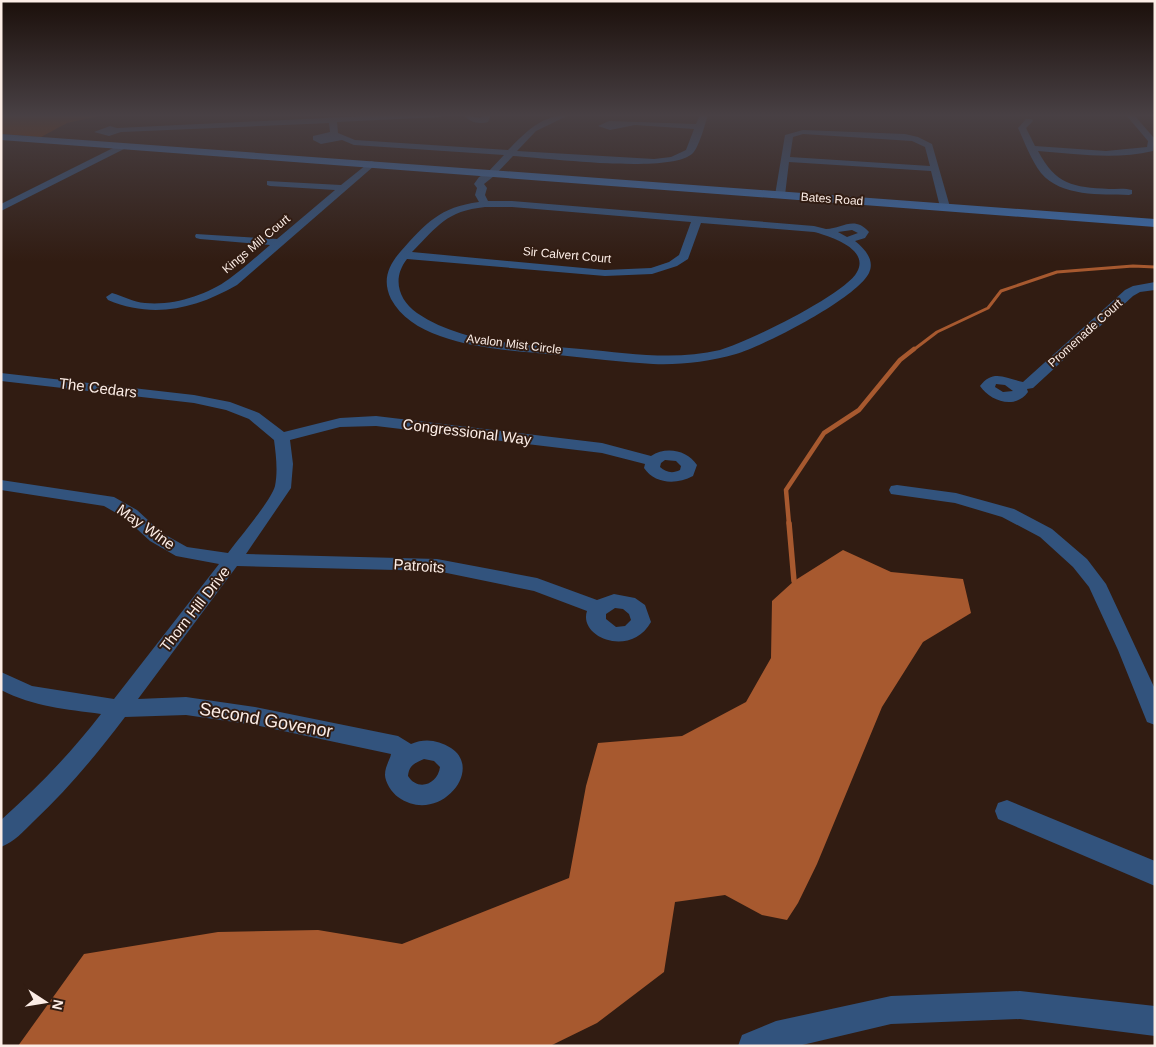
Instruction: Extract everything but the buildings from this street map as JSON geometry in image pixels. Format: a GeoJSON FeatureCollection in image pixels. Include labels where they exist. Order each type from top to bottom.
{"type":"FeatureCollection","features":[{"type":"Feature","properties":{"kind":"street"},"geometry":{"type":"LineString","coordinates":[[1,208],[88,164]]}},
{"type":"Feature","properties":{"kind":"street","name":"Bates Road"},"geometry":{"type":"LineString","coordinates":[[371,164],[1155,223]]}},
{"type":"Feature","properties":{"kind":"street","name":"Kings Mill Court"},"geometry":{"type":"LineString","coordinates":[[112,297],[133,305],[146,307],[171,304],[179,312],[195,312],[204,306],[200,298],[218,292],[233,282],[371,164]]}},
{"type":"Feature","properties":{"kind":"street"},"geometry":{"type":"LineString","coordinates":[[486,204],[480,195],[482,188],[490,185],[494,180],[491,174],[500,164]]}},
{"type":"Feature","properties":{"kind":"street"},"geometry":{"type":"LineString","coordinates":[[780,195],[784,164]]}},
{"type":"Feature","properties":{"kind":"street"},"geometry":{"type":"LineString","coordinates":[[858,164],[936,169]]}},
{"type":"Feature","properties":{"kind":"street"},"geometry":{"type":"LineString","coordinates":[[934,164],[945,207]]}},
{"type":"Feature","properties":{"kind":"street"},"geometry":{"type":"LineString","coordinates":[[1041,164],[1044,170],[1054,179],[1088,190],[1129,192]]}},
{"type":"Feature","properties":{"kind":"street"},"geometry":{"type":"LineString","coordinates":[[270,183],[344,188]]}},
{"type":"Feature","properties":{"kind":"street","name":"Avalon Mist Circle"},"geometry":{"type":"LineString","coordinates":[[486,204],[512,204],[697,219],[806,228],[829,232],[846,240],[859,250],[864,260],[864,269],[859,278],[844,291],[779,331],[753,344],[721,354],[680,360],[638,359],[483,342],[436,329],[407,313],[391,290],[392,274],[405,255],[444,215],[455,210],[486,204]]}},
{"type":"Feature","properties":{"kind":"street","name":"Sir Calvert Court"},"geometry":{"type":"LineString","coordinates":[[405,255],[605,273],[652,271],[673,264],[684,256],[697,219]]}},
{"type":"Feature","properties":{"kind":"street","name":"Avalon Mist Circle"},"geometry":{"type":"LineString","coordinates":[[829,232],[847,226],[857,227],[864,231],[864,234],[861,236],[846,240]]}},
{"type":"Feature","properties":{"kind":"street"},"geometry":{"type":"LineString","coordinates":[[200,236],[279,242]]}},
{"type":"Feature","properties":{"kind":"street","name":"Promenade Court"},"geometry":{"type":"LineString","coordinates":[[1019,387],[1028,385],[1128,293],[1137,289],[1155,286]]}},
{"type":"Feature","properties":{"kind":"street","name":"The Cedars"},"geometry":{"type":"LineString","coordinates":[[1,377],[194,399],[230,406],[254,416],[282,438]]}},
{"type":"Feature","properties":{"kind":"street","name":"Congressional Way"},"geometry":{"type":"LineString","coordinates":[[282,438],[338,422],[354,420],[376,421],[602,448],[653,461]]}},
{"type":"Feature","properties":{"kind":"street","name":"Thorn Hill Drive"},"geometry":{"type":"LineString","coordinates":[[1,836],[38,802],[83,755],[233,560],[283,488],[285,464],[282,438]]}},
{"type":"Feature","properties":{"kind":"street","name":"May Wine"},"geometry":{"type":"LineString","coordinates":[[1,485],[108,501],[132,514],[156,537],[182,552],[233,560]]}},
{"type":"Feature","properties":{"kind":"street"},"geometry":{"type":"LineString","coordinates":[[897,490],[956,498],[1008,512],[1046,533],[1080,563],[1097,584],[1128,650],[1155,716]]}},
{"type":"Feature","properties":{"kind":"street","name":"Patroits"},"geometry":{"type":"LineString","coordinates":[[233,560],[438,566],[537,585],[599,608]]}},
{"type":"Feature","properties":{"kind":"street","name":"Second Govenor"},"geometry":{"type":"LineString","coordinates":[[1,680],[28,694],[54,699],[119,708],[186,706],[254,716],[398,746],[408,755]]}},
{"type":"Feature","properties":{"kind":"street"},"geometry":{"type":"LineString","coordinates":[[1007,811],[1155,874]]}},
{"type":"Feature","properties":{"kind":"street"},"geometry":{"type":"LineString","coordinates":[[753,1046],[776,1036],[891,1010],[1020,1005],[1155,1020]]}},
{"type":"Feature","properties":{"kind":"shaded area"},"geometry":{"type":"Polygon","coordinates":[[[843,550],[891,572],[963,579],[971,613],[923,642],[882,707],[817,864],[798,903],[787,920],[762,915],[725,895],[675,902],[664,972],[597,1023],[550,1046],[18,1046],[84,954],[218,932],[318,930],[402,944],[569,878],[586,786],[598,743],[682,736],[746,702],[771,658],[772,601],[794,581],[843,550]]]}},
{"type":"Feature","properties":{"kind":"waterway"},"geometry":{"type":"LineString","coordinates":[[912,351],[937,332],[988,308],[1001,291],[1057,272],[1133,266],[1155,267]]}},
{"type":"Feature","properties":{"kind":"waterway"},"geometry":{"type":"LineString","coordinates":[[789,524],[786,490],[824,433],[859,410],[900,360],[914,349]]}},
{"type":"Feature","properties":{"kind":"waterway"},"geometry":{"type":"LineString","coordinates":[[789,523],[794,581]]}}]}
